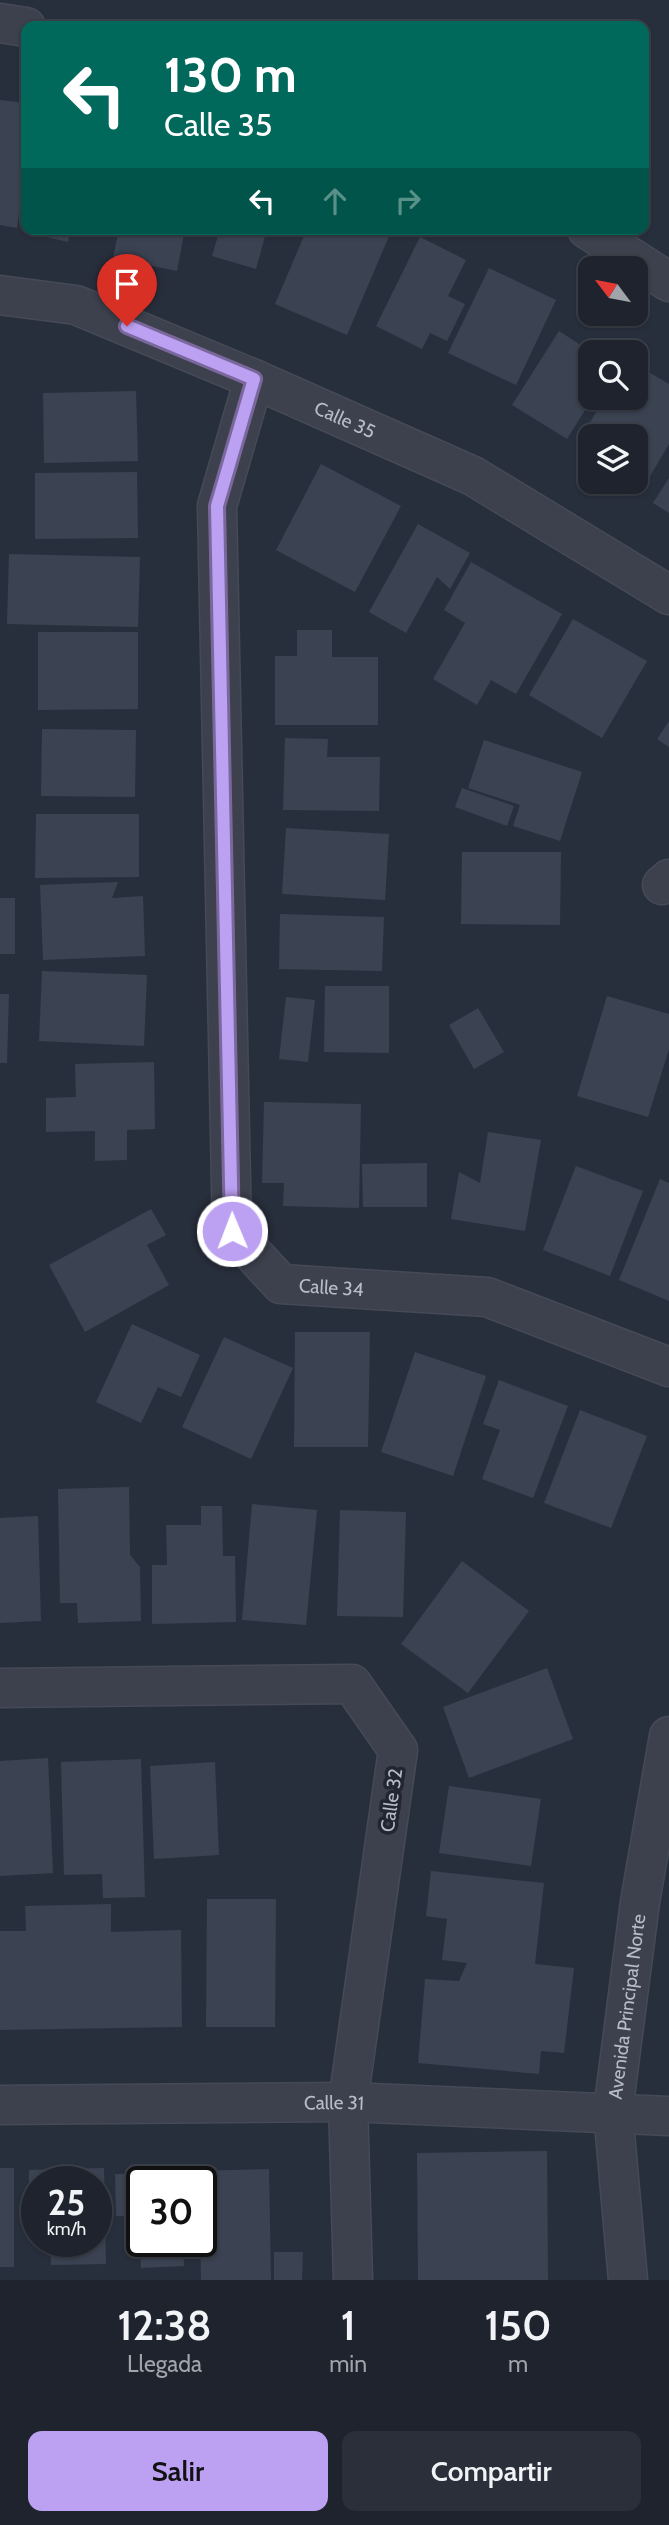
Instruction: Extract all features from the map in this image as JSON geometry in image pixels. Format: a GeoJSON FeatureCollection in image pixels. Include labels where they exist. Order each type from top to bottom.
{"type":"FeatureCollection","features":[{"type":"Feature","properties":{"kind":"street"},"geometry":{"type":"LineString","coordinates":[[0,23],[21,26]]}},
{"type":"Feature","properties":{"kind":"street"},"geometry":{"type":"LineString","coordinates":[[596,235],[669,282]]}},
{"type":"Feature","properties":{"kind":"street","name":"Calle 35"},"geometry":{"type":"LineString","coordinates":[[0,295],[76,305],[254,379],[473,476],[669,595]]}},
{"type":"Feature","properties":{"kind":"street","name":"Calle 34"},"geometry":{"type":"LineString","coordinates":[[254,379],[217,506],[232,1231],[281,1284],[487,1297],[669,1367]]}},
{"type":"Feature","properties":{"kind":"street","name":"Calle 32"},"geometry":{"type":"LineString","coordinates":[[0,1688],[352,1684],[398,1750],[348,2102],[353,2280]]}},
{"type":"Feature","properties":{"kind":"street","name":"Avenida Principal Norte"},"geometry":{"type":"LineString","coordinates":[[628,2280],[613,2111],[640,1902],[669,1736]]}},
{"type":"Feature","properties":{"kind":"street","name":"Calle 31"},"geometry":{"type":"LineString","coordinates":[[0,2105],[348,2102],[613,2111],[669,2116]]}},
{"type":"Feature","properties":{"kind":"building"},"geometry":{"type":"Polygon","coordinates":[[[0,100],[21,102],[21,197],[17,228],[0,225],[0,100]]]}},
{"type":"Feature","properties":{"kind":"building"},"geometry":{"type":"Polygon","coordinates":[[[37,235],[70,235],[68,242],[37,235]]]}},
{"type":"Feature","properties":{"kind":"building"},"geometry":{"type":"Polygon","coordinates":[[[118,235],[184,235],[177,271],[113,258],[118,235]]]}},
{"type":"Feature","properties":{"kind":"building"},"geometry":{"type":"Polygon","coordinates":[[[218,235],[265,235],[256,269],[212,256],[218,235]]]}},
{"type":"Feature","properties":{"kind":"building"},"geometry":{"type":"Polygon","coordinates":[[[304,235],[389,235],[347,335],[275,304],[304,235]]]}},
{"type":"Feature","properties":{"kind":"building"},"geometry":{"type":"Polygon","coordinates":[[[420,237],[466,260],[448,296],[465,304],[447,341],[430,333],[422,349],[376,326],[420,237]]]}},
{"type":"Feature","properties":{"kind":"building"},"geometry":{"type":"Polygon","coordinates":[[[489,268],[556,300],[516,385],[448,353],[489,268]]]}},
{"type":"Feature","properties":{"kind":"building"},"geometry":{"type":"Polygon","coordinates":[[[559,331],[578,343],[578,410],[585,410],[567,439],[512,405],[559,331]]]}},
{"type":"Feature","properties":{"kind":"building"},"geometry":{"type":"Polygon","coordinates":[[[648,372],[669,384],[669,444],[648,480],[648,424],[589,424],[597,410],[648,410],[648,372]]]}},
{"type":"Feature","properties":{"kind":"building"},"geometry":{"type":"Polygon","coordinates":[[[136,391],[138,461],[44,463],[43,393],[136,391]]]}},
{"type":"Feature","properties":{"kind":"building"},"geometry":{"type":"Polygon","coordinates":[[[321,464],[401,506],[355,592],[276,550],[321,464]]]}},
{"type":"Feature","properties":{"kind":"building"},"geometry":{"type":"Polygon","coordinates":[[[137,472],[138,538],[35,539],[35,473],[137,472]]]}},
{"type":"Feature","properties":{"kind":"building"},"geometry":{"type":"Polygon","coordinates":[[[669,478],[669,513],[653,503],[669,478]]]}},
{"type":"Feature","properties":{"kind":"building"},"geometry":{"type":"Polygon","coordinates":[[[418,524],[470,553],[450,589],[437,577],[406,633],[369,612],[418,524]]]}},
{"type":"Feature","properties":{"kind":"building"},"geometry":{"type":"Polygon","coordinates":[[[9,554],[140,557],[138,627],[7,624],[9,554]]]}},
{"type":"Feature","properties":{"kind":"building"},"geometry":{"type":"Polygon","coordinates":[[[471,562],[562,614],[516,694],[491,680],[477,705],[433,679],[465,623],[444,610],[471,562]]]}},
{"type":"Feature","properties":{"kind":"building"},"geometry":{"type":"Polygon","coordinates":[[[573,619],[647,661],[602,738],[529,695],[573,619]]]}},
{"type":"Feature","properties":{"kind":"building"},"geometry":{"type":"Polygon","coordinates":[[[297,630],[332,630],[332,657],[378,657],[378,725],[275,725],[275,656],[297,656],[297,630]]]}},
{"type":"Feature","properties":{"kind":"building"},"geometry":{"type":"Polygon","coordinates":[[[38,632],[138,632],[138,709],[38,710],[38,632]]]}},
{"type":"Feature","properties":{"kind":"building"},"geometry":{"type":"Polygon","coordinates":[[[669,721],[669,747],[657,739],[669,721]]]}},
{"type":"Feature","properties":{"kind":"building"},"geometry":{"type":"Polygon","coordinates":[[[42,729],[136,730],[135,797],[41,796],[42,729]]]}},
{"type":"Feature","properties":{"kind":"building"},"geometry":{"type":"Polygon","coordinates":[[[285,738],[328,739],[327,757],[380,757],[379,811],[283,810],[285,738]]]}},
{"type":"Feature","properties":{"kind":"building"},"geometry":{"type":"Polygon","coordinates":[[[484,740],[582,772],[560,841],[513,826],[520,805],[468,788],[484,740]]]}},
{"type":"Feature","properties":{"kind":"building"},"geometry":{"type":"Polygon","coordinates":[[[462,788],[514,806],[507,826],[455,807],[462,788]]]}},
{"type":"Feature","properties":{"kind":"building"},"geometry":{"type":"Polygon","coordinates":[[[36,814],[139,814],[139,877],[35,878],[36,814]]]}},
{"type":"Feature","properties":{"kind":"building"},"geometry":{"type":"Polygon","coordinates":[[[286,828],[389,834],[385,900],[282,894],[286,828]]]}},
{"type":"Feature","properties":{"kind":"building"},"geometry":{"type":"Polygon","coordinates":[[[462,852],[561,852],[560,925],[461,924],[462,852]]]}},
{"type":"Feature","properties":{"kind":"building"},"geometry":{"type":"Polygon","coordinates":[[[118,882],[112,898],[143,896],[145,956],[43,960],[40,885],[118,882]]]}},
{"type":"Feature","properties":{"kind":"building"},"geometry":{"type":"Polygon","coordinates":[[[0,898],[15,898],[15,954],[0,954],[0,898]]]}},
{"type":"Feature","properties":{"kind":"building"},"geometry":{"type":"Polygon","coordinates":[[[280,914],[384,917],[382,971],[279,969],[280,914]]]}},
{"type":"Feature","properties":{"kind":"building"},"geometry":{"type":"Polygon","coordinates":[[[42,971],[147,975],[144,1046],[39,1041],[42,971]]]}},
{"type":"Feature","properties":{"kind":"building"},"geometry":{"type":"Polygon","coordinates":[[[325,986],[389,986],[389,1053],[324,1052],[325,986]]]}},
{"type":"Feature","properties":{"kind":"building"},"geometry":{"type":"Polygon","coordinates":[[[0,994],[9,994],[7,1063],[0,1063],[0,994]]]}},
{"type":"Feature","properties":{"kind":"building"},"geometry":{"type":"Polygon","coordinates":[[[607,996],[669,1014],[669,1049],[648,1117],[577,1096],[607,996]]]}},
{"type":"Feature","properties":{"kind":"building"},"geometry":{"type":"Polygon","coordinates":[[[286,997],[315,1000],[308,1062],[279,1059],[286,997]]]}},
{"type":"Feature","properties":{"kind":"building"},"geometry":{"type":"Polygon","coordinates":[[[478,1008],[504,1052],[474,1069],[449,1025],[478,1008]]]}},
{"type":"Feature","properties":{"kind":"building"},"geometry":{"type":"Polygon","coordinates":[[[154,1062],[155,1129],[127,1130],[127,1160],[95,1161],[95,1131],[46,1132],[46,1098],[76,1097],[75,1064],[154,1062]]]}},
{"type":"Feature","properties":{"kind":"building"},"geometry":{"type":"Polygon","coordinates":[[[264,1102],[361,1104],[359,1208],[283,1206],[284,1183],[262,1183],[264,1102]]]}},
{"type":"Feature","properties":{"kind":"building"},"geometry":{"type":"Polygon","coordinates":[[[488,1132],[541,1140],[525,1231],[451,1219],[459,1172],[480,1183],[488,1132]]]}},
{"type":"Feature","properties":{"kind":"building"},"geometry":{"type":"Polygon","coordinates":[[[427,1163],[427,1207],[363,1207],[362,1164],[427,1163]]]}},
{"type":"Feature","properties":{"kind":"building"},"geometry":{"type":"Polygon","coordinates":[[[576,1166],[643,1191],[610,1276],[543,1250],[576,1166]]]}},
{"type":"Feature","properties":{"kind":"building"},"geometry":{"type":"Polygon","coordinates":[[[660,1179],[669,1183],[669,1301],[619,1280],[660,1179]]]}},
{"type":"Feature","properties":{"kind":"building"},"geometry":{"type":"Polygon","coordinates":[[[151,1209],[166,1235],[147,1245],[169,1285],[85,1332],[49,1265],[151,1209]]]}},
{"type":"Feature","properties":{"kind":"building"},"geometry":{"type":"Polygon","coordinates":[[[132,1324],[200,1355],[181,1397],[158,1387],[141,1423],[96,1402],[132,1324]]]}},
{"type":"Feature","properties":{"kind":"building"},"geometry":{"type":"Polygon","coordinates":[[[295,1332],[370,1332],[368,1447],[294,1447],[295,1332]]]}},
{"type":"Feature","properties":{"kind":"building"},"geometry":{"type":"Polygon","coordinates":[[[224,1337],[293,1368],[251,1459],[182,1427],[224,1337]]]}},
{"type":"Feature","properties":{"kind":"building"},"geometry":{"type":"Polygon","coordinates":[[[415,1352],[486,1376],[453,1476],[381,1452],[415,1352]]]}},
{"type":"Feature","properties":{"kind":"building"},"geometry":{"type":"Polygon","coordinates":[[[499,1380],[568,1406],[533,1498],[482,1479],[500,1430],[483,1424],[499,1380]]]}},
{"type":"Feature","properties":{"kind":"building"},"geometry":{"type":"Polygon","coordinates":[[[580,1410],[647,1436],[611,1528],[544,1503],[580,1410]]]}},
{"type":"Feature","properties":{"kind":"building"},"geometry":{"type":"Polygon","coordinates":[[[129,1487],[130,1555],[140,1567],[141,1621],[78,1623],[77,1603],[60,1603],[58,1489],[129,1487]]]}},
{"type":"Feature","properties":{"kind":"building"},"geometry":{"type":"Polygon","coordinates":[[[252,1504],[317,1510],[306,1625],[242,1620],[252,1504]]]}},
{"type":"Feature","properties":{"kind":"building"},"geometry":{"type":"Polygon","coordinates":[[[201,1506],[222,1506],[223,1556],[235,1556],[236,1622],[152,1624],[152,1565],[167,1565],[166,1525],[201,1525],[201,1506]]]}},
{"type":"Feature","properties":{"kind":"building"},"geometry":{"type":"Polygon","coordinates":[[[340,1510],[406,1512],[403,1617],[337,1616],[340,1510]]]}},
{"type":"Feature","properties":{"kind":"building"},"geometry":{"type":"Polygon","coordinates":[[[38,1516],[41,1621],[0,1623],[0,1518],[38,1516]]]}},
{"type":"Feature","properties":{"kind":"building"},"geometry":{"type":"Polygon","coordinates":[[[462,1561],[529,1611],[468,1693],[401,1644],[462,1561]]]}},
{"type":"Feature","properties":{"kind":"building"},"geometry":{"type":"Polygon","coordinates":[[[547,1668],[573,1739],[469,1778],[443,1707],[547,1668]]]}},
{"type":"Feature","properties":{"kind":"building"},"geometry":{"type":"Polygon","coordinates":[[[48,1758],[53,1873],[0,1876],[0,1761],[48,1758]]]}},
{"type":"Feature","properties":{"kind":"building"},"geometry":{"type":"Polygon","coordinates":[[[141,1759],[145,1897],[103,1898],[102,1874],[64,1875],[61,1762],[141,1759]]]}},
{"type":"Feature","properties":{"kind":"building"},"geometry":{"type":"Polygon","coordinates":[[[215,1762],[219,1855],[154,1859],[150,1766],[215,1762]]]}},
{"type":"Feature","properties":{"kind":"building"},"geometry":{"type":"Polygon","coordinates":[[[449,1786],[541,1799],[531,1866],[439,1853],[449,1786]]]}},
{"type":"Feature","properties":{"kind":"building"},"geometry":{"type":"Polygon","coordinates":[[[431,1871],[544,1883],[535,1964],[574,1968],[564,2053],[541,2051],[539,2074],[418,2063],[425,1979],[459,1981],[467,1963],[442,1960],[447,1919],[426,1916],[431,1871]]]}},
{"type":"Feature","properties":{"kind":"building"},"geometry":{"type":"Polygon","coordinates":[[[207,1899],[276,1899],[275,2027],[206,2027],[207,1899]]]}},
{"type":"Feature","properties":{"kind":"building"},"geometry":{"type":"Polygon","coordinates":[[[111,1904],[111,1932],[181,1930],[182,2027],[0,2030],[0,1931],[26,1931],[25,1906],[111,1904]]]}},
{"type":"Feature","properties":{"kind":"building"},"geometry":{"type":"Polygon","coordinates":[[[547,2151],[548,2280],[418,2280],[417,2153],[547,2151]]]}},
{"type":"Feature","properties":{"kind":"building"},"geometry":{"type":"Polygon","coordinates":[[[0,2168],[14,2168],[14,2267],[0,2267],[0,2168]]]}},
{"type":"Feature","properties":{"kind":"building"},"geometry":{"type":"Polygon","coordinates":[[[269,2169],[271,2280],[201,2280],[201,2257],[217,2257],[217,2170],[269,2169]]]}},
{"type":"Feature","properties":{"kind":"building"},"geometry":{"type":"Polygon","coordinates":[[[115,2174],[126,2174],[126,2216],[116,2216],[115,2174]]]}},
{"type":"Feature","properties":{"kind":"building"},"geometry":{"type":"Polygon","coordinates":[[[274,2252],[303,2252],[302,2280],[274,2280],[274,2252]]]}},
{"type":"Feature","properties":{"kind":"building"},"geometry":{"type":"Polygon","coordinates":[[[51,2257],[106,2257],[106,2264],[51,2265],[51,2257]]]}},
{"type":"Feature","properties":{"kind":"building"},"geometry":{"type":"Polygon","coordinates":[[[141,2257],[184,2257],[184,2266],[141,2268],[141,2257]]]}},
{"type":"Feature","properties":{"kind":"route"},"geometry":{"type":"LineString","coordinates":[[127,326],[254,379],[217,506],[232,1231]]}}]}
